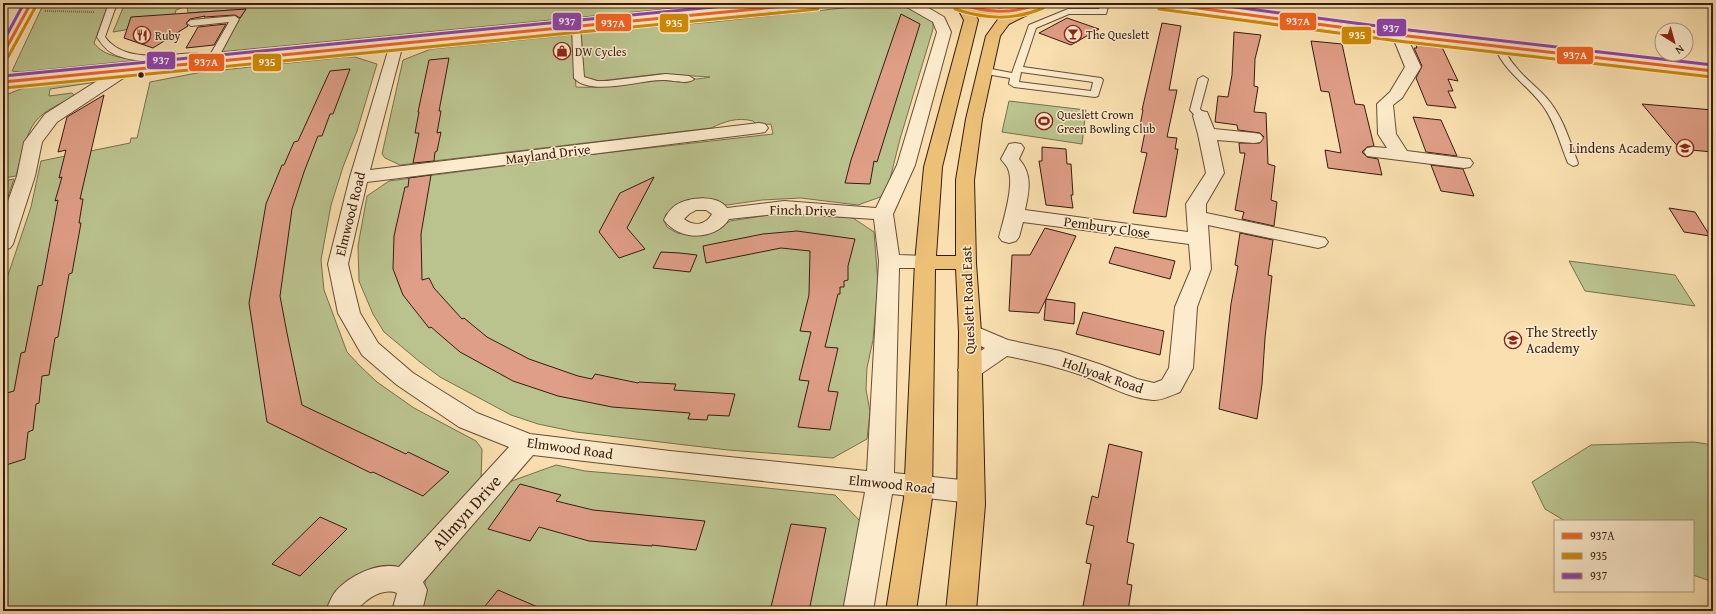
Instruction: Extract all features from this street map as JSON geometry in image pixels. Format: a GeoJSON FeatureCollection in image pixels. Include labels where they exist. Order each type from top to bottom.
{"type":"FeatureCollection","features":[{"type":"Feature","properties":{"kind":"highway"},"geometry":{"type":"LineString","coordinates":[[960,5],[992,12],[1012,12],[1034,6]]}},
{"type":"Feature","properties":{"kind":"highway"},"geometry":{"type":"LineString","coordinates":[[901,611],[918,498],[925,262],[933,167],[971,20],[960,5]]}},
{"type":"Feature","properties":{"kind":"highway","name":"Queslett Road East"},"geometry":{"type":"LineString","coordinates":[[961,611],[971,492],[970,332],[966,263],[965,180],[974,119],[993,36],[1004,21],[1034,6]]}},
{"type":"Feature","properties":{"kind":"highway"},"geometry":{"type":"LineString","coordinates":[[925,262],[966,263]]}},
{"type":"Feature","properties":{"kind":"street"},"geometry":{"type":"LineString","coordinates":[[3,82],[817,3]]}},
{"type":"Feature","properties":{"kind":"street"},"geometry":{"type":"LineString","coordinates":[[858,611],[880,483],[889,261],[884,214],[906,165],[944,32],[939,20],[910,3]]}},
{"type":"Feature","properties":{"kind":"street"},"geometry":{"type":"LineString","coordinates":[[1160,3],[1399,35],[1713,71]]}},
{"type":"Feature","properties":{"kind":"street"},"geometry":{"type":"LineString","coordinates":[[3,54],[28,7]]}},
{"type":"Feature","properties":{"kind":"street"},"geometry":{"type":"LineString","coordinates":[[1399,35],[1413,67],[1396,95],[1385,104],[1387,134],[1401,156]]}},
{"type":"Feature","properties":{"kind":"street","name":"Elmwood Road"},"geometry":{"type":"LineString","coordinates":[[396,44],[359,177],[338,264],[349,313],[370,349],[405,379],[468,420],[527,444],[971,492]]}},
{"type":"Feature","properties":{"kind":"street"},"geometry":{"type":"LineString","coordinates":[[3,244],[26,176],[33,142],[51,118],[126,70]]}},
{"type":"Feature","properties":{"kind":"street"},"geometry":{"type":"LineString","coordinates":[[58,96],[94,90]]}},
{"type":"Feature","properties":{"kind":"street"},"geometry":{"type":"LineString","coordinates":[[1204,125],[1254,138]]}},
{"type":"Feature","properties":{"kind":"street","name":"Hollyoak Road"},"geometry":{"type":"LineString","coordinates":[[970,332],[1003,347],[1052,357],[1094,371],[1132,387],[1155,392],[1171,386],[1181,368],[1186,307],[1202,269],[1198,239],[1196,204],[1215,173],[1204,125]]}},
{"type":"Feature","properties":{"kind":"street","name":"Mayland Drive"},"geometry":{"type":"LineString","coordinates":[[359,177],[737,127],[759,128]]}},
{"type":"Feature","properties":{"kind":"street"},"geometry":{"type":"LineString","coordinates":[[1009,237],[1015,215],[1019,171],[1010,159],[1015,148]]}},
{"type":"Feature","properties":{"kind":"street"},"geometry":{"type":"LineString","coordinates":[[1373,152],[1464,164]]}},
{"type":"Feature","properties":{"kind":"street","name":"Finch Drive"},"geometry":{"type":"LineString","coordinates":[[722,214],[784,207],[884,214]]}},
{"type":"Feature","properties":{"kind":"street","name":"Pembury Close"},"geometry":{"type":"LineString","coordinates":[[1015,215],[1198,239]]}},
{"type":"Feature","properties":{"kind":"street"},"geometry":{"type":"LineString","coordinates":[[1196,217],[1318,242]]}},
{"type":"Feature","properties":{"kind":"street"},"geometry":{"type":"LineString","coordinates":[[889,261],[925,262]]}},
{"type":"Feature","properties":{"kind":"street"},"geometry":{"type":"LineString","coordinates":[[970,370],[1003,347]]}},
{"type":"Feature","properties":{"kind":"street","name":"Allmyn Drive"},"geometry":{"type":"LineString","coordinates":[[405,581],[527,444]]}},
{"type":"Feature","properties":{"kind":"street"},"geometry":{"type":"LineString","coordinates":[[341,611],[342,605],[353,594],[384,578],[405,581],[412,590],[407,611]]}},
{"type":"Feature","properties":{"kind":"lane"},"geometry":{"type":"LineString","coordinates":[[113,3],[101,37],[107,46],[117,52],[137,57],[197,56],[204,63],[235,19],[191,23]]}},
{"type":"Feature","properties":{"kind":"lane"},"geometry":{"type":"LineString","coordinates":[[986,71],[1017,73],[1098,80],[1095,94],[1014,84],[1017,73],[1032,27],[1068,11],[1103,12],[1105,3]]}},
{"type":"Feature","properties":{"kind":"lane"},"geometry":{"type":"LineString","coordinates":[[576,26],[579,78],[584,82],[603,84],[659,77],[689,79]]}},
{"type":"Feature","properties":{"kind":"lane"},"geometry":{"type":"LineString","coordinates":[[1498,46],[1503,58],[1512,70],[1546,103],[1555,118],[1573,163]]}},
{"type":"Feature","properties":{"kind":"lane"},"geometry":{"type":"LineString","coordinates":[[1203,79],[1195,110],[1204,125]]}},
{"type":"Feature","properties":{"kind":"path"},"geometry":{"type":"LineString","coordinates":[[28,7],[109,12]]}},
{"type":"Feature","properties":{"kind":"green space"},"geometry":{"type":"Polygon","coordinates":[[[44,3],[109,3],[94,43],[98,48],[109,54],[140,60],[20,72],[12,71],[44,3]]]}},
{"type":"Feature","properties":{"kind":"green space"},"geometry":{"type":"Polygon","coordinates":[[[125,3],[727,3],[219,52],[246,9],[188,13],[187,6],[176,10],[173,22],[113,32],[125,3]]]}},
{"type":"Feature","properties":{"kind":"green space"},"geometry":{"type":"Polygon","coordinates":[[[880,4],[906,7],[933,20],[933,29],[900,139],[886,195],[858,205],[801,198],[762,200],[727,205],[680,204],[666,214],[664,221],[667,227],[677,233],[703,235],[716,231],[730,221],[788,212],[853,218],[874,232],[878,283],[873,340],[867,368],[866,389],[870,412],[867,439],[833,458],[728,450],[576,432],[538,424],[511,415],[440,377],[384,332],[373,314],[359,281],[358,246],[367,196],[389,181],[578,156],[773,134],[771,124],[757,125],[753,121],[742,119],[727,122],[711,128],[400,165],[385,158],[382,154],[403,60],[431,49],[572,35],[576,87],[608,86],[660,79],[704,78],[710,77],[659,74],[599,81],[583,77],[580,33],[712,22],[880,4]]]}},
{"type":"Feature","properties":{"kind":"green space"},"geometry":{"type":"Polygon","coordinates":[[[355,57],[377,64],[357,131],[343,167],[331,205],[321,260],[324,290],[347,352],[377,382],[414,408],[476,441],[482,449],[481,481],[399,573],[330,611],[3,611],[3,290],[31,207],[41,161],[130,143],[131,138],[137,138],[150,82],[202,72],[355,57]]]}},
{"type":"Feature","properties":{"kind":"green space"},"geometry":{"type":"Polygon","coordinates":[[[104,80],[50,89],[49,96],[72,93],[75,96],[48,110],[35,122],[26,140],[16,176],[3,178],[3,96],[26,87],[104,80]]]}},
{"type":"Feature","properties":{"kind":"green space","name":"Queslett Crown Green Bowling Club"},"geometry":{"type":"Polygon","coordinates":[[[1009,101],[1086,110],[1082,144],[1002,132],[1009,101]]]}},
{"type":"Feature","properties":{"kind":"green space"},"geometry":{"type":"Polygon","coordinates":[[[14,179],[3,212],[3,181],[14,179]]]}},
{"type":"Feature","properties":{"kind":"green space"},"geometry":{"type":"Polygon","coordinates":[[[1569,261],[1675,275],[1695,306],[1585,291],[1569,261]]]}},
{"type":"Feature","properties":{"kind":"green space"},"geometry":{"type":"Polygon","coordinates":[[[1694,442],[1713,445],[1713,582],[1694,575],[1694,520],[1563,520],[1545,509],[1532,482],[1591,445],[1694,442]]]}},
{"type":"Feature","properties":{"kind":"green space"},"geometry":{"type":"Polygon","coordinates":[[[556,465],[585,471],[835,495],[861,522],[845,611],[420,611],[426,578],[509,482],[556,465]]]}},
{"type":"Feature","properties":{"kind":"building"},"geometry":{"type":"Polygon","coordinates":[[[246,9],[240,18],[235,15],[204,17],[205,16],[190,19],[186,23],[188,26],[153,48],[124,38],[131,17],[246,9]]]}},
{"type":"Feature","properties":{"kind":"building"},"geometry":{"type":"Polygon","coordinates":[[[901,14],[920,24],[877,162],[874,161],[870,184],[845,183],[851,160],[901,14]]]}},
{"type":"Feature","properties":{"kind":"building","name":"The Queslett"},"geometry":{"type":"Polygon","coordinates":[[[1067,18],[1099,29],[1071,45],[1039,33],[1067,18]]]}},
{"type":"Feature","properties":{"kind":"building"},"geometry":{"type":"Polygon","coordinates":[[[1162,23],[1181,26],[1169,90],[1177,90],[1167,137],[1177,138],[1175,149],[1178,149],[1166,217],[1133,213],[1147,153],[1141,152],[1146,127],[1140,126],[1142,110],[1162,23]]]}},
{"type":"Feature","properties":{"kind":"building"},"geometry":{"type":"Polygon","coordinates":[[[226,24],[214,45],[186,48],[198,27],[226,24]]]}},
{"type":"Feature","properties":{"kind":"building"},"geometry":{"type":"Polygon","coordinates":[[[1234,32],[1261,35],[1255,59],[1254,86],[1258,87],[1254,112],[1266,113],[1268,164],[1275,166],[1271,200],[1277,202],[1274,226],[1242,219],[1244,212],[1235,210],[1245,153],[1240,153],[1239,143],[1260,143],[1264,137],[1260,133],[1238,130],[1237,125],[1215,122],[1218,96],[1228,97],[1232,75],[1234,32]]]}},
{"type":"Feature","properties":{"kind":"building"},"geometry":{"type":"Polygon","coordinates":[[[1311,41],[1342,44],[1355,104],[1364,105],[1374,146],[1367,147],[1362,152],[1367,157],[1378,159],[1382,175],[1328,168],[1325,150],[1341,153],[1329,92],[1321,91],[1311,41]]]}},
{"type":"Feature","properties":{"kind":"building"},"geometry":{"type":"Polygon","coordinates":[[[1415,42],[1441,45],[1458,81],[1448,79],[1453,91],[1448,91],[1456,108],[1427,105],[1416,78],[1422,66],[1414,48],[1417,48],[1415,42]]]}},
{"type":"Feature","properties":{"kind":"building"},"geometry":{"type":"Polygon","coordinates":[[[449,58],[439,111],[441,111],[437,133],[441,132],[434,161],[413,163],[419,133],[415,133],[418,112],[429,60],[449,58]]]}},
{"type":"Feature","properties":{"kind":"building"},"geometry":{"type":"Polygon","coordinates":[[[350,69],[333,114],[330,114],[322,136],[318,136],[292,209],[280,296],[302,405],[406,454],[408,452],[449,472],[423,496],[373,472],[371,473],[267,422],[249,303],[266,204],[282,165],[284,165],[294,142],[298,141],[330,71],[350,69]]]}},
{"type":"Feature","properties":{"kind":"building"},"geometry":{"type":"Polygon","coordinates":[[[104,95],[80,199],[83,199],[79,223],[81,223],[72,273],[69,274],[58,337],[55,338],[49,375],[42,376],[39,403],[36,404],[33,430],[28,432],[25,459],[3,466],[3,394],[14,391],[21,353],[25,352],[38,286],[42,285],[58,200],[55,201],[62,177],[59,178],[66,150],[58,152],[67,117],[104,95]]]}},
{"type":"Feature","properties":{"kind":"building"},"geometry":{"type":"Polygon","coordinates":[[[1642,104],[1713,110],[1713,152],[1680,149],[1642,104]]]}},
{"type":"Feature","properties":{"kind":"building"},"geometry":{"type":"Polygon","coordinates":[[[1413,117],[1441,120],[1457,156],[1426,152],[1413,117]]]}},
{"type":"Feature","properties":{"kind":"building"},"geometry":{"type":"Polygon","coordinates":[[[1042,147],[1066,149],[1067,164],[1071,164],[1073,195],[1071,195],[1073,208],[1046,205],[1039,161],[1042,161],[1042,147]]]}},
{"type":"Feature","properties":{"kind":"building"},"geometry":{"type":"Polygon","coordinates":[[[1431,165],[1463,169],[1474,196],[1441,191],[1431,165]]]}},
{"type":"Feature","properties":{"kind":"building"},"geometry":{"type":"Polygon","coordinates":[[[431,175],[421,234],[422,280],[429,278],[434,288],[462,319],[464,318],[487,337],[529,359],[578,376],[592,379],[595,374],[638,383],[676,384],[674,390],[735,394],[729,416],[708,415],[707,420],[688,419],[690,413],[612,407],[558,396],[513,381],[460,352],[431,327],[429,328],[403,295],[393,269],[394,236],[405,187],[408,187],[409,178],[431,175]]]}},
{"type":"Feature","properties":{"kind":"building"},"geometry":{"type":"Polygon","coordinates":[[[654,177],[627,228],[645,249],[619,258],[599,232],[620,193],[654,177]]]}},
{"type":"Feature","properties":{"kind":"building"},"geometry":{"type":"Polygon","coordinates":[[[1669,208],[1695,212],[1710,236],[1684,232],[1669,208]]]}},
{"type":"Feature","properties":{"kind":"building"},"geometry":{"type":"Polygon","coordinates":[[[1045,228],[1076,236],[1039,313],[1009,311],[1012,255],[1030,255],[1045,228]]]}},
{"type":"Feature","properties":{"kind":"building"},"geometry":{"type":"Polygon","coordinates":[[[797,231],[855,239],[848,266],[848,280],[844,281],[844,287],[840,287],[840,294],[838,294],[825,347],[838,348],[828,391],[838,392],[830,430],[798,427],[809,381],[799,380],[811,332],[800,331],[809,295],[810,251],[781,248],[706,263],[703,246],[763,234],[797,231]]]}},
{"type":"Feature","properties":{"kind":"building"},"geometry":{"type":"Polygon","coordinates":[[[1240,233],[1273,240],[1268,275],[1272,276],[1265,338],[1262,384],[1257,419],[1219,409],[1231,304],[1238,266],[1235,265],[1240,233]]]}},
{"type":"Feature","properties":{"kind":"building"},"geometry":{"type":"Polygon","coordinates":[[[1115,247],[1175,261],[1170,279],[1109,263],[1115,247]]]}},
{"type":"Feature","properties":{"kind":"building"},"geometry":{"type":"Polygon","coordinates":[[[661,252],[697,255],[690,272],[653,268],[661,252]]]}},
{"type":"Feature","properties":{"kind":"building"},"geometry":{"type":"Polygon","coordinates":[[[1046,299],[1075,303],[1074,324],[1044,320],[1046,299]]]}},
{"type":"Feature","properties":{"kind":"building"},"geometry":{"type":"Polygon","coordinates":[[[1083,312],[1164,331],[1160,355],[1076,334],[1083,312]]]}},
{"type":"Feature","properties":{"kind":"building"},"geometry":{"type":"Polygon","coordinates":[[[1109,444],[1142,452],[1127,542],[1134,544],[1127,584],[1132,585],[1128,611],[1101,611],[1083,606],[1091,564],[1086,563],[1094,526],[1086,524],[1092,496],[1098,498],[1109,444]]]}},
{"type":"Feature","properties":{"kind":"building"},"geometry":{"type":"Polygon","coordinates":[[[520,484],[561,495],[556,501],[593,510],[705,521],[696,550],[652,545],[589,541],[539,527],[530,541],[488,529],[520,484]]]}},
{"type":"Feature","properties":{"kind":"building"},"geometry":{"type":"Polygon","coordinates":[[[320,517],[347,529],[300,576],[272,564],[320,517]]]}},
{"type":"Feature","properties":{"kind":"building"},"geometry":{"type":"Polygon","coordinates":[[[791,524],[826,528],[809,611],[770,611],[791,524]]]}},
{"type":"Feature","properties":{"kind":"building"},"geometry":{"type":"Polygon","coordinates":[[[498,590],[547,611],[481,611],[498,590]]]}},
{"type":"Feature","properties":{"kind":"transit line","name":"937"},"geometry":{"type":"LineString","coordinates":[[3,42],[24,3]]}},
{"type":"Feature","properties":{"kind":"transit line","name":"937A"},"geometry":{"type":"LineString","coordinates":[[3,54],[31,3]]}},
{"type":"Feature","properties":{"kind":"transit line","name":"937"},"geometry":{"type":"LineString","coordinates":[[3,76],[755,3]]}},
{"type":"Feature","properties":{"kind":"transit line","name":"937A"},"geometry":{"type":"LineString","coordinates":[[3,82],[817,3]]}},
{"type":"Feature","properties":{"kind":"transit line","name":"937A"},"geometry":{"type":"LineString","coordinates":[[957,3],[988,12],[1009,12],[1040,3]]}},
{"type":"Feature","properties":{"kind":"transit line","name":"937"},"geometry":{"type":"LineString","coordinates":[[975,3],[1000,7],[1026,3]]}},
{"type":"Feature","properties":{"kind":"transit line","name":"937A"},"geometry":{"type":"LineString","coordinates":[[1160,3],[1399,35],[1713,71]]}},
{"type":"Feature","properties":{"kind":"transit line","name":"937"},"geometry":{"type":"LineString","coordinates":[[1205,3],[1400,29],[1713,65]]}},
{"type":"Feature","properties":{"kind":"transit line","name":"935"},"geometry":{"type":"LineString","coordinates":[[8,57],[36,6]]}},
{"type":"Feature","properties":{"kind":"transit line","name":"935"},"geometry":{"type":"LineString","coordinates":[[955,9],[977,16],[1010,18],[1032,13],[1043,8]]}},
{"type":"Feature","properties":{"kind":"transit line","name":"935"},"geometry":{"type":"LineString","coordinates":[[4,88],[818,9]]}},
{"type":"Feature","properties":{"kind":"transit line","name":"935"},"geometry":{"type":"LineString","coordinates":[[1159,9],[1398,41],[1712,77]]}},
{"type":"Feature","properties":{"kind":"place","name":"The Queslett"},"geometry":{"type":"Point","coordinates":[1073,34]}},
{"type":"Feature","properties":{"kind":"place","name":"Ruby"},"geometry":{"type":"Point","coordinates":[142,35]}},
{"type":"Feature","properties":{"kind":"place","name":"DW Cycles"},"geometry":{"type":"Point","coordinates":[562,51]}},
{"type":"Feature","properties":{"kind":"place","name":"Queslett Crown Green Bowling Club"},"geometry":{"type":"Point","coordinates":[1044,121]}},
{"type":"Feature","properties":{"kind":"place","name":"Lindens Academy"},"geometry":{"type":"Point","coordinates":[1685,148]}},
{"type":"Feature","properties":{"kind":"place","name":"The Streetly Academy"},"geometry":{"type":"Point","coordinates":[1513,340]}}]}
